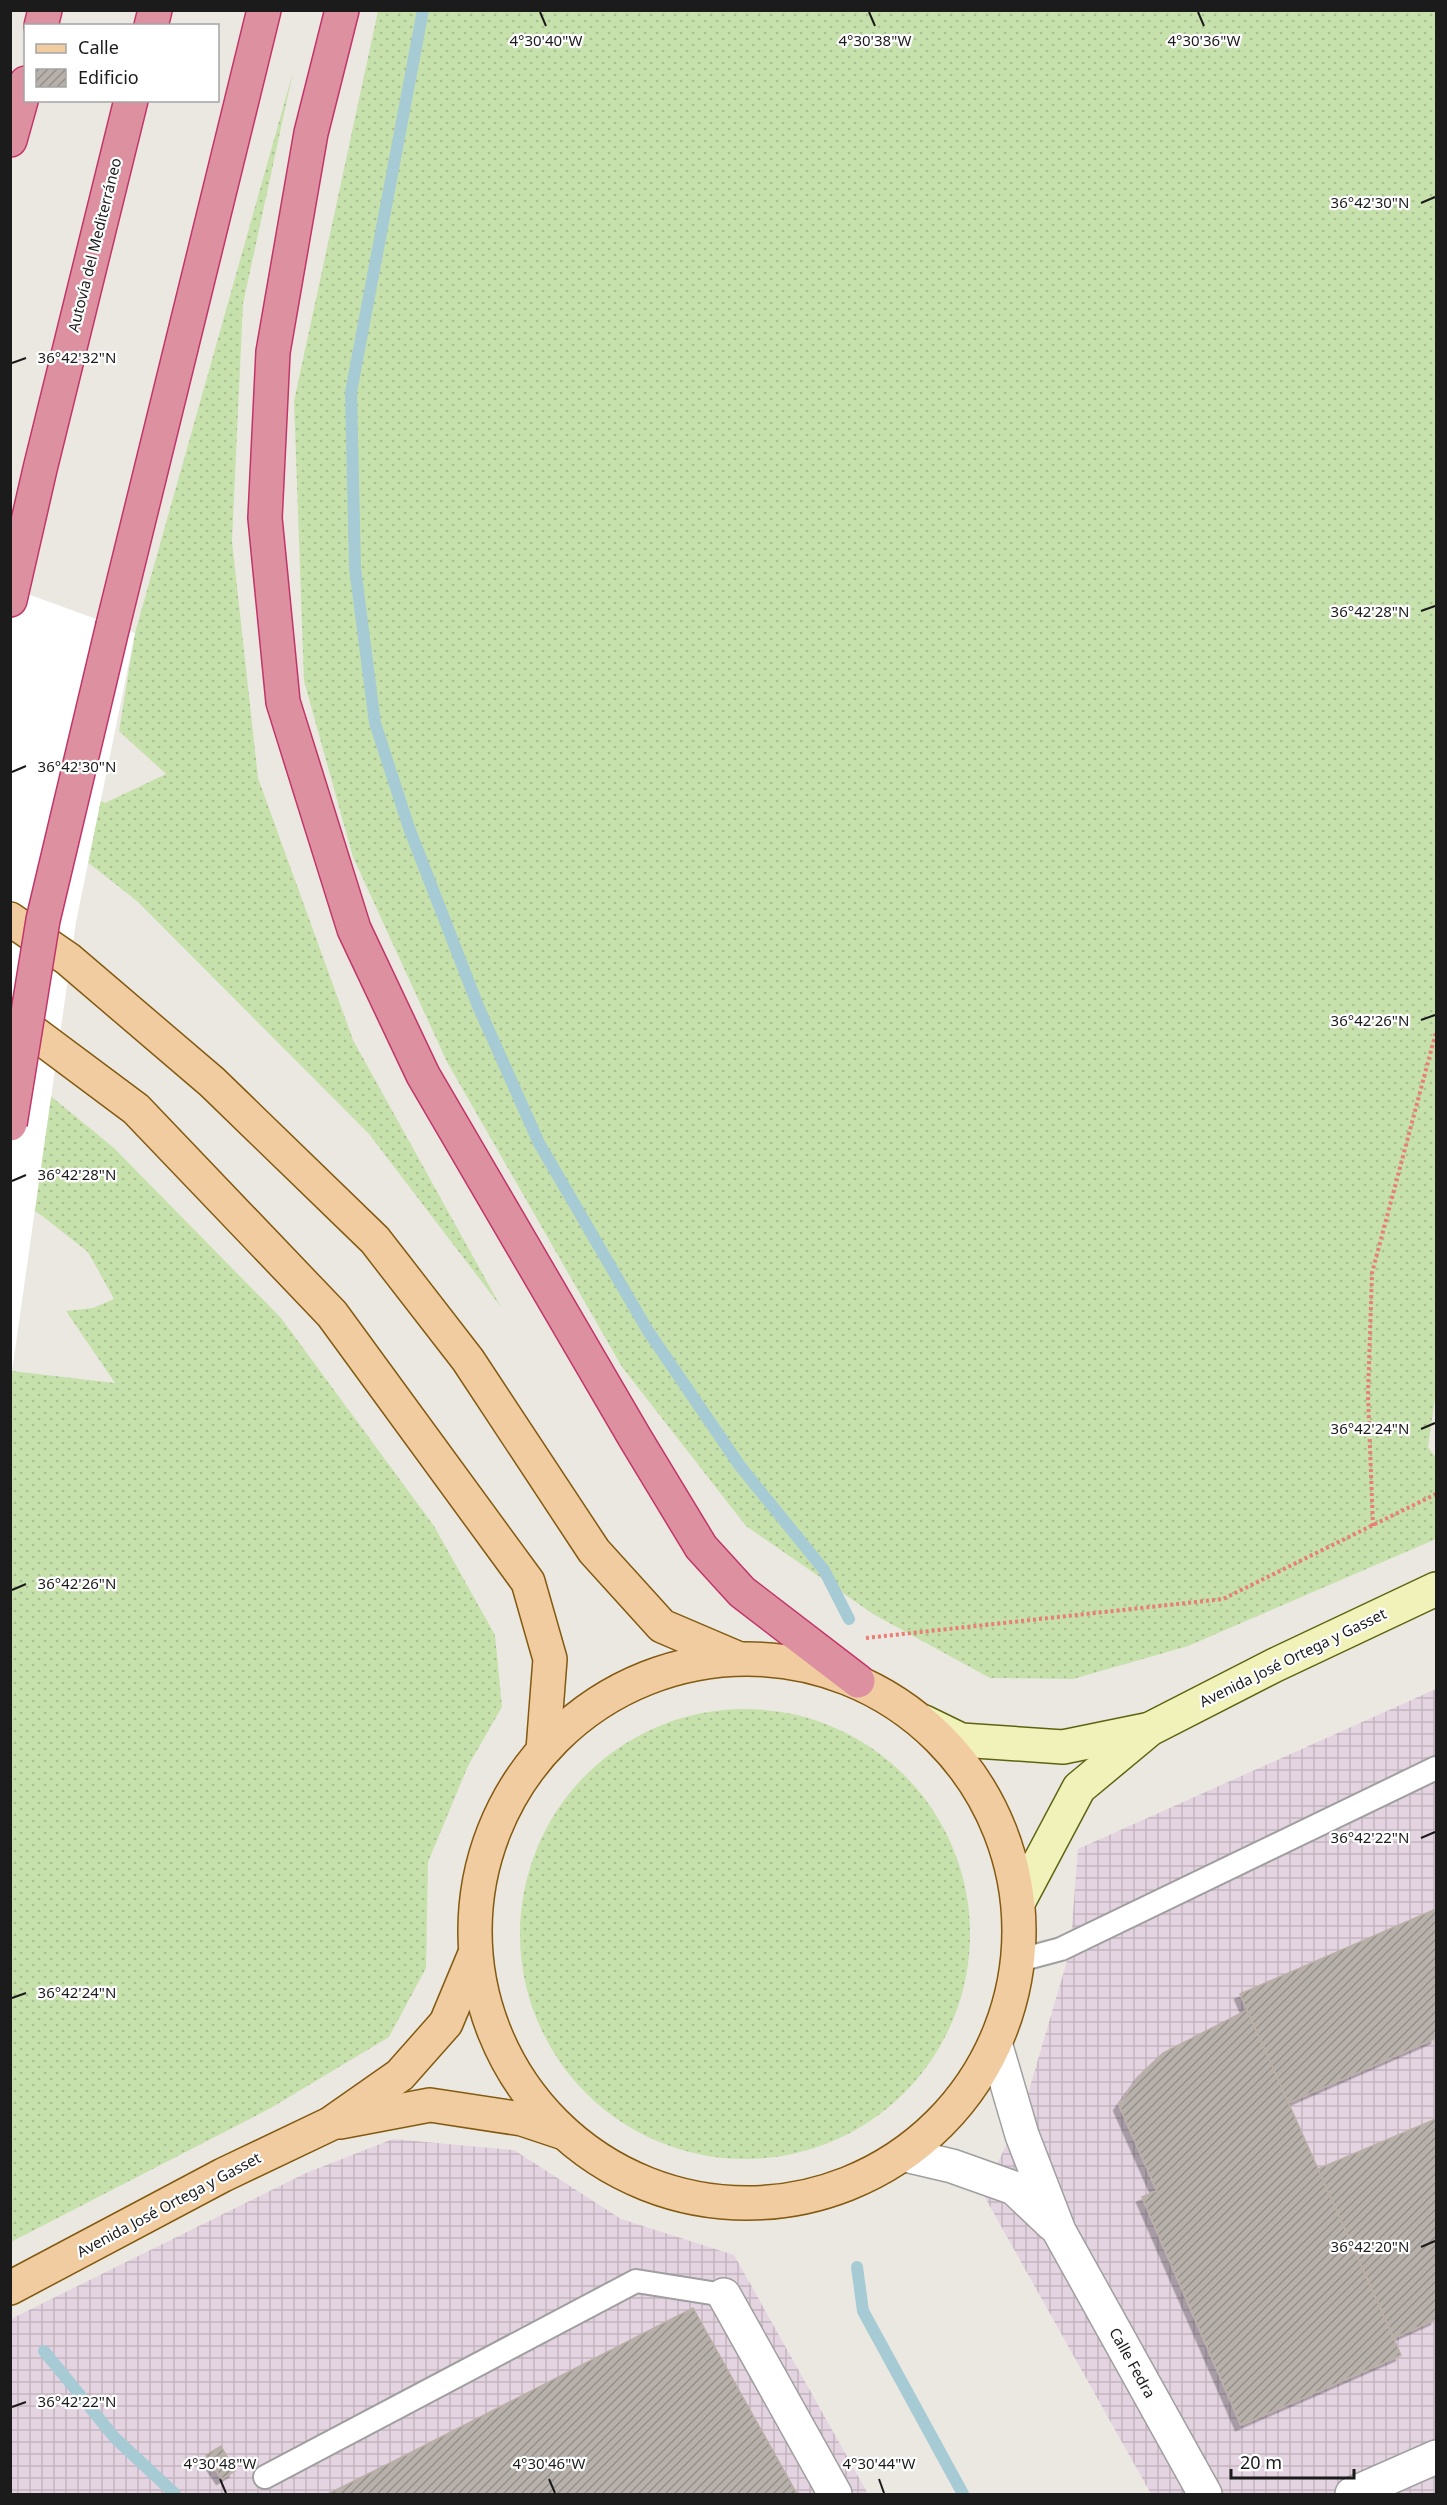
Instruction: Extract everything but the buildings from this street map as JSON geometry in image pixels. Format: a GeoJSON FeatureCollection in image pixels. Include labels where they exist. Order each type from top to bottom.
{"type":"FeatureCollection","features":[{"type":"Feature","properties":{"kind":"highway"},"geometry":{"type":"LineString","coordinates":[[10,1124],[43,920],[264,10]]}},
{"type":"Feature","properties":{"kind":"highway"},"geometry":{"type":"LineString","coordinates":[[342,10],[311,134],[273,352],[265,518],[284,702],[354,928],[423,1075],[701,1547],[742,1592],[858,1681]]}},
{"type":"Feature","properties":{"kind":"highway"},"geometry":{"type":"LineString","coordinates":[[10,140],[24,90]]}},
{"type":"Feature","properties":{"kind":"highway","name":"Autovía del Mediterráneo"},"geometry":{"type":"LineString","coordinates":[[12,594],[131,102]]}},
{"type":"Feature","properties":{"kind":"main road"},"geometry":{"type":"LineString","coordinates":[[10,919],[68,959],[212,1082],[375,1240],[468,1360],[594,1551],[662,1626],[737,1658]]}},
{"type":"Feature","properties":{"kind":"main road"},"geometry":{"type":"LineString","coordinates":[[10,1015],[136,1109],[332,1314],[528,1582],[550,1659],[543,1750]]}},
{"type":"Feature","properties":{"kind":"main road","name":"Avenida José Ortega y Gasset"},"geometry":{"type":"LineString","coordinates":[[1020,1899],[1079,1788],[1150,1729],[1275,1665],[1437,1589]]}},
{"type":"Feature","properties":{"kind":"main road"},"geometry":{"type":"LineString","coordinates":[[737,1658],[799,1663],[858,1681],[924,1722],[960,1759],[989,1802],[1009,1849],[1020,1899],[1020,1960],[996,2046],[957,2106],[905,2155],[840,2188],[770,2204],[694,2199],[623,2175],[561,2132],[518,2081],[489,2022],[474,1956],[476,1901],[487,1846],[510,1796],[543,1750],[599,1702],[665,1671],[737,1658]]}},
{"type":"Feature","properties":{"kind":"main road","name":"Avenida José Ortega y Gasset"},"geometry":{"type":"LineString","coordinates":[[924,1722],[961,1740],[1063,1747],[1150,1729]]}},
{"type":"Feature","properties":{"kind":"main road","name":"Avenida José Ortega y Gasset"},"geometry":{"type":"LineString","coordinates":[[10,2288],[223,2175],[330,2124],[400,2075],[446,2023],[474,1956]]}},
{"type":"Feature","properties":{"kind":"main road","name":"Avenida José Ortega y Gasset"},"geometry":{"type":"LineString","coordinates":[[330,2124],[430,2105],[522,2119],[561,2132]]}},
{"type":"Feature","properties":{"kind":"street","name":"Calle Fedra"},"geometry":{"type":"LineString","coordinates":[[996,2046],[1022,2135],[1059,2231],[1205,2494]]}},
{"type":"Feature","properties":{"kind":"street","name":"Calle Fedra"},"geometry":{"type":"LineString","coordinates":[[905,2155],[952,2166],[1014,2188],[1059,2231]]}},
{"type":"Feature","properties":{"kind":"street"},"geometry":{"type":"LineString","coordinates":[[724,2295],[835,2494]]}},
{"type":"Feature","properties":{"kind":"street"},"geometry":{"type":"LineString","coordinates":[[1352,2494],[1437,2457]]}},
{"type":"Feature","properties":{"kind":"lane"},"geometry":{"type":"LineString","coordinates":[[1020,1960],[1061,1949],[1437,1768]]}},
{"type":"Feature","properties":{"kind":"lane"},"geometry":{"type":"LineString","coordinates":[[265,2477],[636,2281],[724,2295]]}},
{"type":"Feature","properties":{"kind":"path"},"geometry":{"type":"LineString","coordinates":[[1373,1526],[1368,1396],[1372,1274],[1437,1032]]}},
{"type":"Feature","properties":{"kind":"path"},"geometry":{"type":"LineString","coordinates":[[812,1644],[1223,1599],[1437,1494]]}},
{"type":"Feature","properties":{"kind":"shaded area"},"geometry":{"type":"Polygon","coordinates":[[[1436,1689],[1436,2494],[1151,2494],[983,2194],[1024,2107],[1070,1951],[1078,1849],[1436,1689]]]}},
{"type":"Feature","properties":{"kind":"shaded area"},"geometry":{"type":"Polygon","coordinates":[[[393,2139],[514,2150],[621,2219],[734,2255],[868,2494],[11,2494],[11,2319],[306,2173],[393,2139]]]}},
{"type":"Feature","properties":{"kind":"green space"},"geometry":{"type":"Polygon","coordinates":[[[378,11],[1436,11],[1436,1391],[1428,1447],[1436,1458],[1436,1539],[1188,1646],[1073,1679],[990,1678],[873,1614],[746,1526],[622,1367],[447,1062],[353,857],[304,681],[294,401],[378,11]]]}},
{"type":"Feature","properties":{"kind":"green space"},"geometry":{"type":"Polygon","coordinates":[[[293,72],[243,304],[232,541],[258,778],[353,1040],[501,1307],[369,1134],[137,901],[11,802],[10,748],[105,803],[166,774],[119,731],[135,633],[293,72]]]}},
{"type":"Feature","properties":{"kind":"green space"},"geometry":{"type":"Polygon","coordinates":[[[11,1073],[53,1098],[114,1148],[281,1318],[434,1526],[495,1635],[502,1707],[468,1766],[428,1862],[426,1968],[389,2037],[269,2109],[11,2242],[12,1371],[115,1383],[66,1311],[93,1308],[114,1299],[88,1252],[41,1215],[11,1197],[11,1073]]]}},
{"type":"Feature","properties":{"kind":"green space"},"geometry":{"type":"Polygon","coordinates":[[[745,1709],[789,1713],[831,1726],[870,1747],[904,1775],[932,1809],[953,1848],[966,1890],[970,1934],[966,1978],[953,2020],[932,2059],[904,2093],[870,2121],[831,2142],[789,2155],[745,2159],[701,2155],[659,2142],[620,2121],[586,2093],[558,2059],[537,2020],[524,1978],[520,1934],[524,1890],[537,1848],[558,1809],[586,1775],[620,1747],[659,1726],[701,1713],[745,1709]]]}},
{"type":"Feature","properties":{"kind":"pier"},"geometry":{"type":"Polygon","coordinates":[[[11,588],[135,633],[76,922],[12,1371],[11,588]]]}},
{"type":"Feature","properties":{"kind":"waterway"},"geometry":{"type":"LineString","coordinates":[[423,10],[351,392],[355,568],[375,723],[409,828],[478,1006],[539,1143],[648,1331],[740,1466],[824,1570],[849,1619]]}},
{"type":"Feature","properties":{"kind":"waterway"},"geometry":{"type":"LineString","coordinates":[[857,2267],[863,2311],[963,2494]]}},
{"type":"Feature","properties":{"kind":"waterway"},"geometry":{"type":"LineString","coordinates":[[44,2351],[115,2438],[175,2494]]}}]}
